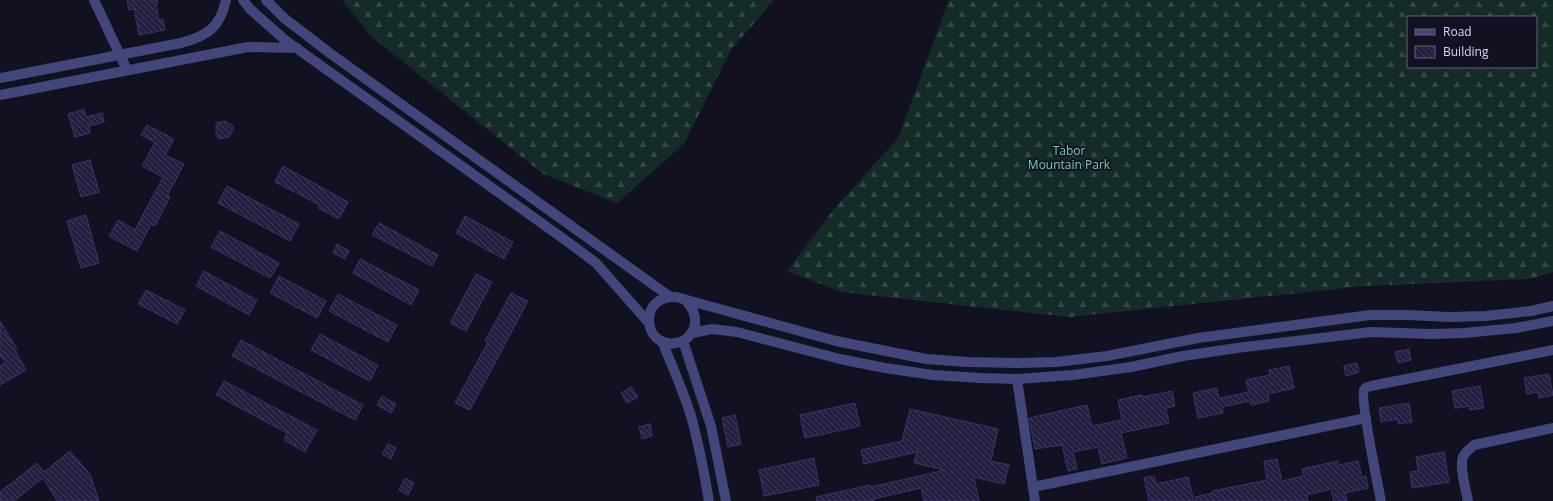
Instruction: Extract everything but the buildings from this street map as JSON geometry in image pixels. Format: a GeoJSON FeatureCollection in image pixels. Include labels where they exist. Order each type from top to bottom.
{"type":"FeatureCollection","features":[{"type":"Feature","properties":{"kind":"street"},"geometry":{"type":"LineString","coordinates":[[94,0],[127,70]]}},
{"type":"Feature","properties":{"kind":"street"},"geometry":{"type":"LineString","coordinates":[[0,78],[198,39],[209,32],[218,23],[226,0]]}},
{"type":"Feature","properties":{"kind":"street"},"geometry":{"type":"LineString","coordinates":[[243,0],[285,40],[590,259],[622,291],[649,323]]}},
{"type":"Feature","properties":{"kind":"street"},"geometry":{"type":"LineString","coordinates":[[266,0],[284,18],[338,58],[669,296],[836,341],[926,359],[967,362],[1056,362],[1107,356],[1198,338],[1370,315],[1450,317],[1486,316],[1531,311],[1553,306]]}},
{"type":"Feature","properties":{"kind":"street"},"geometry":{"type":"LineString","coordinates":[[0,94],[248,47],[296,48]]}},
{"type":"Feature","properties":{"kind":"street"},"geometry":{"type":"LineString","coordinates":[[669,296],[655,303],[648,318],[652,333],[662,341],[672,344],[683,341],[692,333],[695,326],[696,318],[694,310],[684,299]]}},
{"type":"Feature","properties":{"kind":"street"},"geometry":{"type":"LineString","coordinates":[[692,333],[712,330],[737,332],[840,359],[885,368],[940,375],[1017,379],[1080,374],[1131,367],[1183,356],[1237,348],[1371,332],[1431,334],[1464,333],[1516,328],[1553,322]]}},
{"type":"Feature","properties":{"kind":"street"},"geometry":{"type":"LineString","coordinates":[[662,341],[691,416],[702,461],[709,501]]}},
{"type":"Feature","properties":{"kind":"street"},"geometry":{"type":"LineString","coordinates":[[683,341],[711,426],[726,501]]}},
{"type":"Feature","properties":{"kind":"street"},"geometry":{"type":"LineString","coordinates":[[1381,501],[1366,418],[1363,391],[1368,387],[1553,350]]}},
{"type":"Feature","properties":{"kind":"street"},"geometry":{"type":"LineString","coordinates":[[1017,379],[1035,501]]}},
{"type":"Feature","properties":{"kind":"street"},"geometry":{"type":"LineString","coordinates":[[1033,487],[1366,418]]}},
{"type":"Feature","properties":{"kind":"street"},"geometry":{"type":"LineString","coordinates":[[1468,501],[1461,463],[1463,456],[1469,450],[1474,446],[1553,428]]}},
{"type":"Feature","properties":{"kind":"green space"},"geometry":{"type":"Polygon","coordinates":[[[342,0],[774,0],[731,50],[684,144],[617,203],[543,174],[372,37],[342,0]]]}},
{"type":"Feature","properties":{"kind":"green space","name":"Tabor Mountain Park"},"geometry":{"type":"Polygon","coordinates":[[[949,0],[1553,0],[1553,272],[1530,279],[1364,286],[1069,317],[841,292],[787,271],[834,209],[898,138],[949,0]]]}}]}
